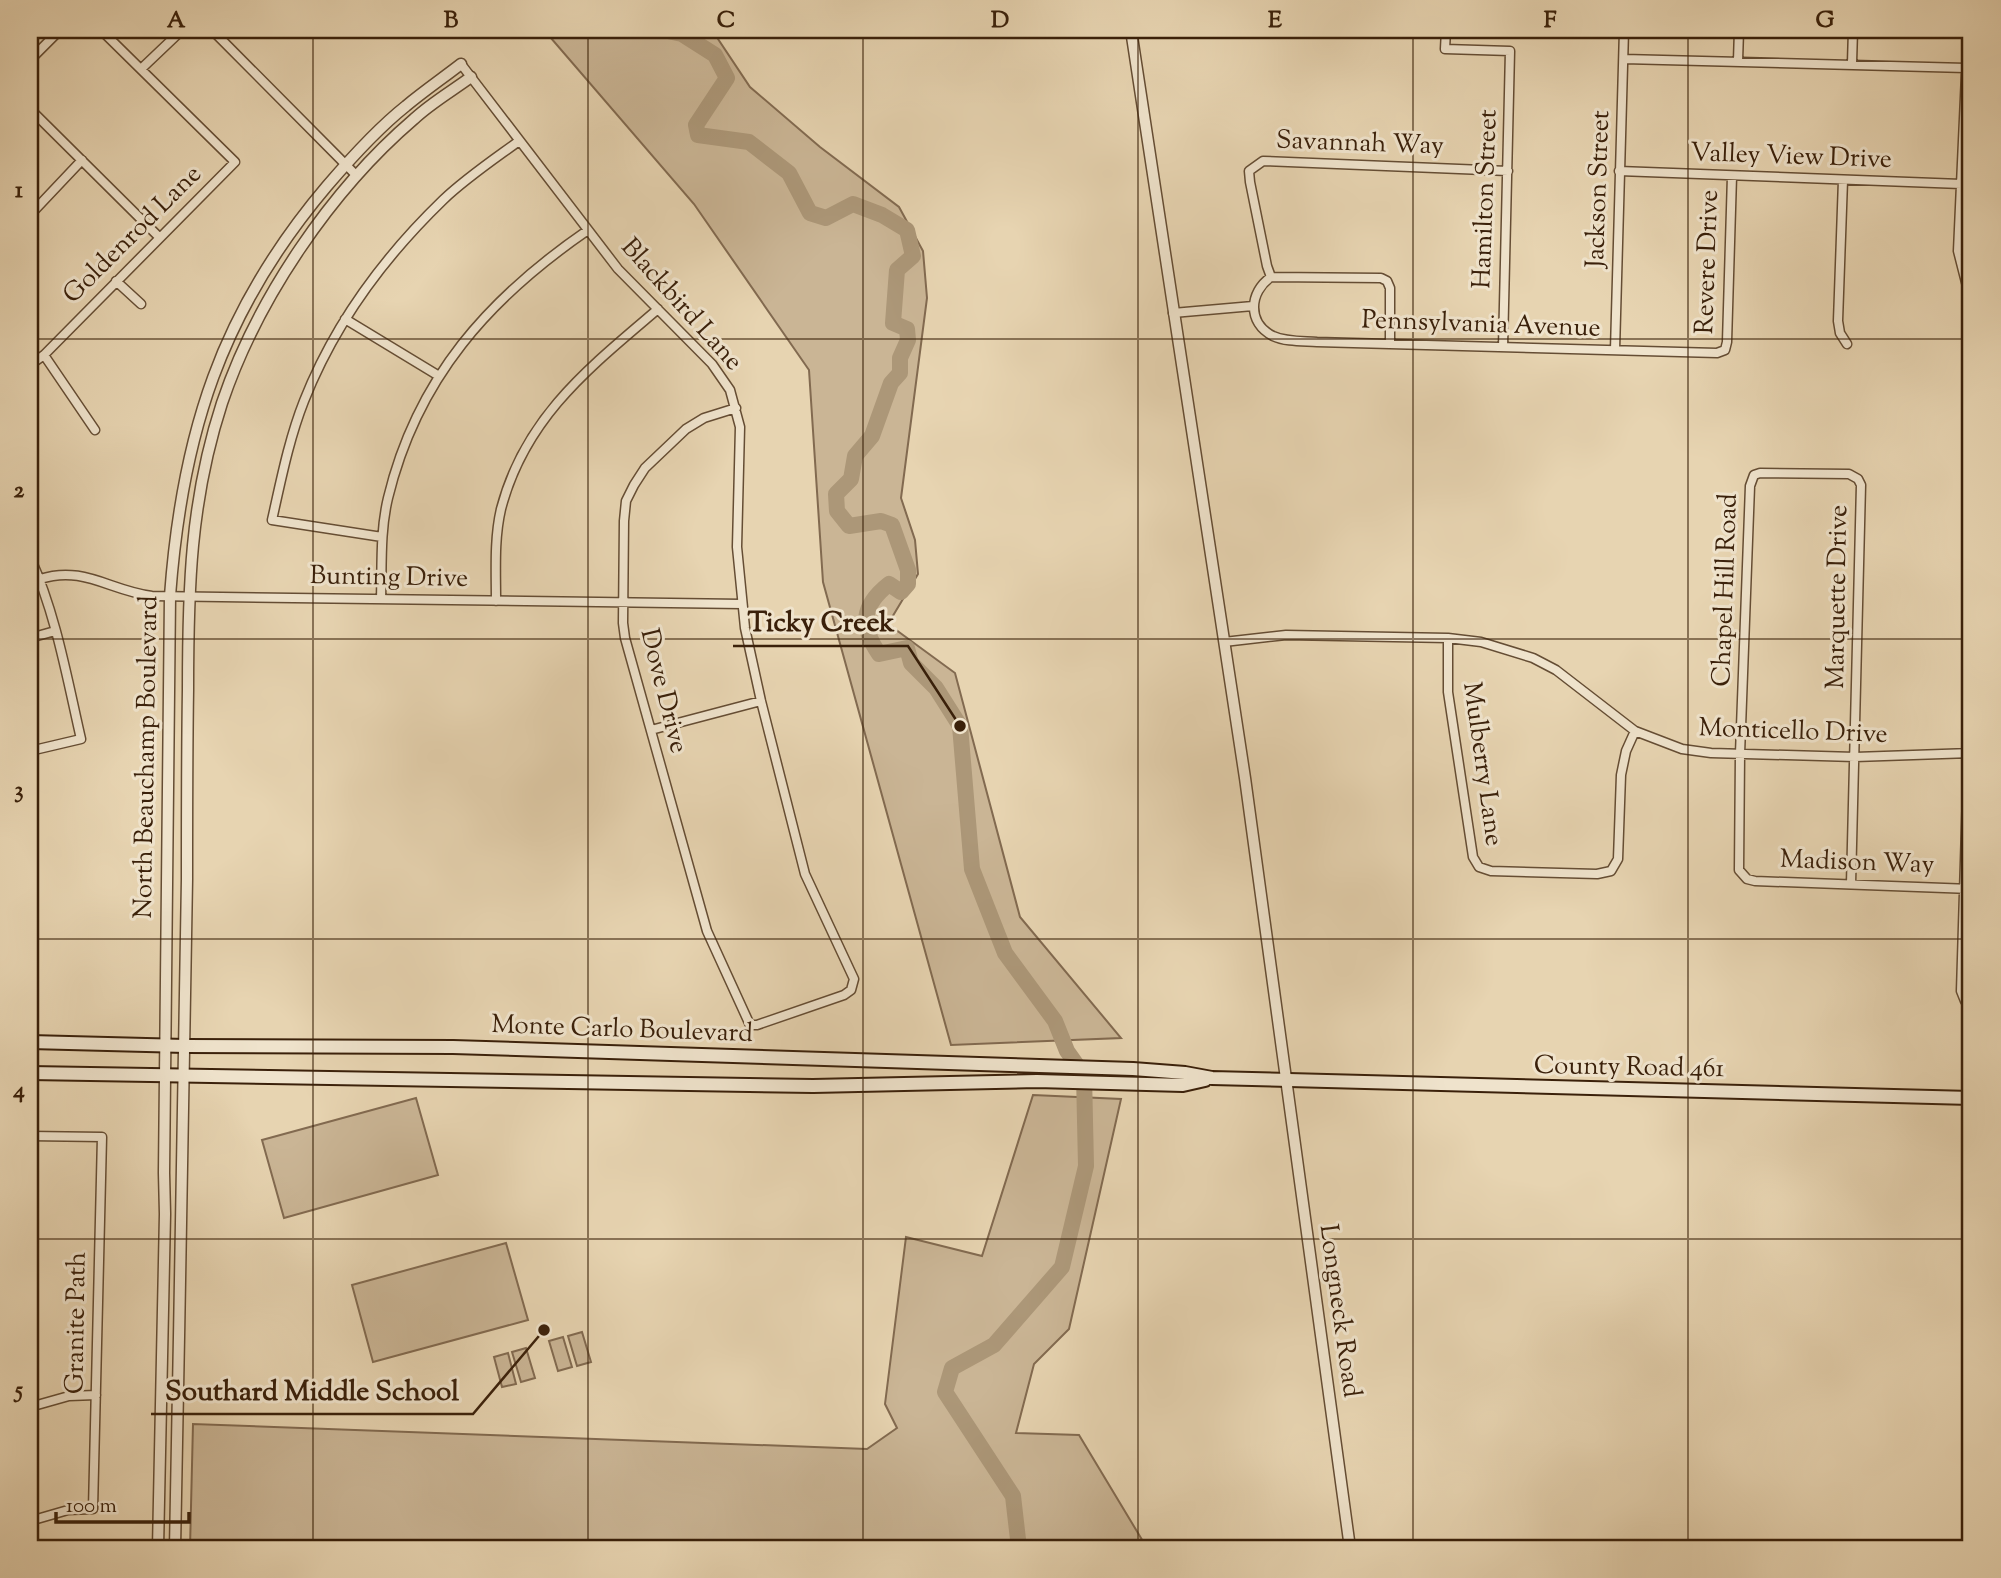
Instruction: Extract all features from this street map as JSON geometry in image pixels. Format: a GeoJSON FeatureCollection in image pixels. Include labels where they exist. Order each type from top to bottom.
{"type":"FeatureCollection","features":[{"type":"Feature","properties":{"kind":"main road","name":"Monte Carlo Boulevard"},"geometry":{"type":"LineString","coordinates":[[30,1041],[185,1046],[453,1046],[1038,1074],[1183,1085],[1212,1078]]}},
{"type":"Feature","properties":{"kind":"main road","name":"Monte Carlo Boulevard"},"geometry":{"type":"LineString","coordinates":[[30,1073],[813,1086],[1133,1069],[1212,1078],[1287,1080]]}},
{"type":"Feature","properties":{"kind":"main road","name":"County Road 461"},"geometry":{"type":"LineString","coordinates":[[1287,1080],[1971,1098]]}},
{"type":"Feature","properties":{"kind":"street"},"geometry":{"type":"LineString","coordinates":[[30,60],[60,30]]}},
{"type":"Feature","properties":{"kind":"street"},"geometry":{"type":"LineString","coordinates":[[101,30],[141,69],[182,30]]}},
{"type":"Feature","properties":{"kind":"street"},"geometry":{"type":"LineString","coordinates":[[212,30],[357,176]]}},
{"type":"Feature","properties":{"kind":"street","name":"Longneck Road"},"geometry":{"type":"LineString","coordinates":[[1131,30],[1224,642],[1350,1548]]}},
{"type":"Feature","properties":{"kind":"street","name":"Hamilton Street"},"geometry":{"type":"LineString","coordinates":[[1446,30],[1446,50],[1510,51],[1503,347]]}},
{"type":"Feature","properties":{"kind":"street","name":"Jackson Street"},"geometry":{"type":"LineString","coordinates":[[1615,350],[1624,30]]}},
{"type":"Feature","properties":{"kind":"street"},"geometry":{"type":"LineString","coordinates":[[1738,61],[1739,30]]}},
{"type":"Feature","properties":{"kind":"street"},"geometry":{"type":"LineString","coordinates":[[1852,64],[1853,30]]}},
{"type":"Feature","properties":{"kind":"street"},"geometry":{"type":"LineString","coordinates":[[1968,30],[1958,251],[1971,302]]}},
{"type":"Feature","properties":{"kind":"street"},"geometry":{"type":"LineString","coordinates":[[1624,59],[1966,68]]}},
{"type":"Feature","properties":{"kind":"street","name":"North Beauchamp Boulevard"},"geometry":{"type":"LineString","coordinates":[[158,1548],[165,1214],[163,1173],[170,596],[179,509],[191,446],[206,393],[229,334],[279,247],[346,165],[405,106],[461,64]]}},
{"type":"Feature","properties":{"kind":"street","name":"Blackbird Lane"},"geometry":{"type":"LineString","coordinates":[[461,64],[618,269],[712,363],[730,390],[736,408],[740,427],[737,547],[745,628],[805,874],[854,979],[851,990],[845,995],[765,1024],[750,1025]]}},
{"type":"Feature","properties":{"kind":"street","name":"Goldenrod Lane"},"geometry":{"type":"LineString","coordinates":[[30,365],[44,355],[235,162],[141,69]]}},
{"type":"Feature","properties":{"kind":"street","name":"North Beauchamp Boulevard"},"geometry":{"type":"LineString","coordinates":[[175,1548],[185,1046],[188,596],[195,512],[223,399],[247,342],[276,287],[321,217],[376,154],[416,116],[471,77]]}},
{"type":"Feature","properties":{"kind":"street"},"geometry":{"type":"LineString","coordinates":[[30,109],[159,237]]}},
{"type":"Feature","properties":{"kind":"street"},"geometry":{"type":"LineString","coordinates":[[382,537],[272,520],[303,403],[324,355],[368,285],[428,216],[475,173],[519,141]]}},
{"type":"Feature","properties":{"kind":"street"},"geometry":{"type":"LineString","coordinates":[[30,215],[82,160]]}},
{"type":"Feature","properties":{"kind":"street","name":"Savannah Way"},"geometry":{"type":"LineString","coordinates":[[1271,277],[1249,171],[1263,161],[1508,171]]}},
{"type":"Feature","properties":{"kind":"street","name":"Valley View Drive"},"geometry":{"type":"LineString","coordinates":[[1619,171],[1961,184]]}},
{"type":"Feature","properties":{"kind":"street","name":"Revere Drive"},"geometry":{"type":"LineString","coordinates":[[1725,350],[1731,176]]}},
{"type":"Feature","properties":{"kind":"street"},"geometry":{"type":"LineString","coordinates":[[1843,180],[1838,321],[1840,333],[1847,344]]}},
{"type":"Feature","properties":{"kind":"street"},"geometry":{"type":"LineString","coordinates":[[381,599],[382,537],[388,500],[416,421],[439,376],[472,329],[510,291],[549,257],[588,230]]}},
{"type":"Feature","properties":{"kind":"street"},"geometry":{"type":"LineString","coordinates":[[1958,251],[1971,248]]}},
{"type":"Feature","properties":{"kind":"street"},"geometry":{"type":"LineString","coordinates":[[1172,313],[1253,306],[1258,288],[1271,277],[1381,278],[1387,281],[1390,288],[1390,344]]}},
{"type":"Feature","properties":{"kind":"street"},"geometry":{"type":"LineString","coordinates":[[117,281],[141,304]]}},
{"type":"Feature","properties":{"kind":"street","name":"Pennsylvania Avenue"},"geometry":{"type":"LineString","coordinates":[[1253,306],[1259,323],[1275,337],[1317,342],[1717,353],[1725,350]]}},
{"type":"Feature","properties":{"kind":"street"},"geometry":{"type":"LineString","coordinates":[[496,601],[497,540],[501,511],[523,452],[562,394],[658,309]]}},
{"type":"Feature","properties":{"kind":"street"},"geometry":{"type":"LineString","coordinates":[[345,319],[439,376]]}},
{"type":"Feature","properties":{"kind":"street"},"geometry":{"type":"LineString","coordinates":[[44,355],[95,430]]}},
{"type":"Feature","properties":{"kind":"street","name":"Dove Drive"},"geometry":{"type":"LineString","coordinates":[[736,408],[705,418],[686,429],[645,468],[634,485],[626,501],[624,521],[624,602],[625,638],[707,931],[750,1025]]}},
{"type":"Feature","properties":{"kind":"street","name":"Chapel Hill Road"},"geometry":{"type":"LineString","coordinates":[[1742,875],[1738,864],[1740,754],[1750,486],[1754,475],[1766,472],[1849,474],[1858,479]]}},
{"type":"Feature","properties":{"kind":"street","name":"Marquette Drive"},"geometry":{"type":"LineString","coordinates":[[1851,884],[1861,491],[1858,479]]}},
{"type":"Feature","properties":{"kind":"street"},"geometry":{"type":"LineString","coordinates":[[30,557],[40,579],[55,631],[81,739],[30,751]]}},
{"type":"Feature","properties":{"kind":"street","name":"Bunting Drive"},"geometry":{"type":"LineString","coordinates":[[40,579],[68,573],[82,575],[132,593],[170,596],[742,604]]}},
{"type":"Feature","properties":{"kind":"street"},"geometry":{"type":"LineString","coordinates":[[30,638],[55,631]]}},
{"type":"Feature","properties":{"kind":"street","name":"Monticello Drive"},"geometry":{"type":"LineString","coordinates":[[1224,642],[1286,635],[1448,638],[1481,642],[1533,658],[1556,670],[1635,731],[1682,749],[1740,754],[1855,757],[1970,753]]}},
{"type":"Feature","properties":{"kind":"street","name":"Mulberry Lane"},"geometry":{"type":"LineString","coordinates":[[1448,638],[1448,692],[1473,857],[1479,867],[1491,871],[1597,874],[1611,871],[1618,859],[1623,761],[1635,731]]}},
{"type":"Feature","properties":{"kind":"street"},"geometry":{"type":"LineString","coordinates":[[1968,1003],[1961,991],[1968,888],[1971,664]]}},
{"type":"Feature","properties":{"kind":"street"},"geometry":{"type":"LineString","coordinates":[[651,730],[761,701]]}},
{"type":"Feature","properties":{"kind":"street","name":"Madison Way"},"geometry":{"type":"LineString","coordinates":[[1742,875],[1755,881],[1968,888]]}},
{"type":"Feature","properties":{"kind":"street","name":"Granite Path"},"geometry":{"type":"LineString","coordinates":[[30,1136],[102,1137],[93,1509],[68,1510],[30,1521]]}},
{"type":"Feature","properties":{"kind":"street"},"geometry":{"type":"LineString","coordinates":[[30,1407],[69,1396],[96,1395]]}},
{"type":"Feature","properties":{"kind":"shaded area"},"geometry":{"type":"Polygon","coordinates":[[[544,30],[712,30],[750,87],[820,147],[899,207],[923,251],[927,298],[901,498],[915,540],[918,574],[888,624],[955,673],[1020,917],[1121,1038],[951,1045],[823,582],[809,370],[694,204],[544,30]]]}},
{"type":"Feature","properties":{"kind":"shaded area"},"geometry":{"type":"Polygon","coordinates":[[[1033,1095],[1121,1099],[1069,1329],[1034,1364],[1016,1433],[1079,1435],[1147,1548],[190,1548],[193,1424],[867,1449],[897,1428],[885,1404],[906,1237],[982,1256],[1033,1095]]]}},
{"type":"Feature","properties":{"kind":"shaded area"},"geometry":{"type":"Polygon","coordinates":[[[416,1098],[438,1175],[284,1218],[262,1140],[416,1098]]]}},
{"type":"Feature","properties":{"kind":"shaded area"},"geometry":{"type":"Polygon","coordinates":[[[506,1243],[528,1320],[373,1362],[352,1285],[506,1243]]]}},
{"type":"Feature","properties":{"kind":"shaded area"},"geometry":{"type":"Polygon","coordinates":[[[582,1332],[591,1362],[577,1366],[568,1336],[582,1332]]]}},
{"type":"Feature","properties":{"kind":"shaded area"},"geometry":{"type":"Polygon","coordinates":[[[563,1337],[572,1367],[558,1371],[549,1341],[563,1337]]]}},
{"type":"Feature","properties":{"kind":"shaded area"},"geometry":{"type":"Polygon","coordinates":[[[526,1348],[535,1378],[521,1382],[512,1352],[526,1348]]]}},
{"type":"Feature","properties":{"kind":"shaded area"},"geometry":{"type":"Polygon","coordinates":[[[508,1353],[516,1384],[502,1387],[494,1357],[508,1353]]]}},
{"type":"Feature","properties":{"kind":"waterway"},"geometry":{"type":"LineString","coordinates":[[663,30],[682,34],[715,55],[727,78],[696,125],[698,135],[749,142],[789,173],[810,213],[826,218],[853,204],[882,215],[907,230],[913,256],[897,270],[893,323],[907,329],[908,340],[900,358],[900,373],[891,383],[872,436],[855,456],[851,479],[836,494],[837,511],[849,526],[881,521],[892,525],[908,570],[908,584],[901,592],[889,584],[873,600],[866,617],[869,634],[879,654],[907,648],[911,663],[936,688],[960,726],[972,869],[1005,953],[1055,1021],[1067,1051],[1084,1075],[1086,1166],[1062,1267],[994,1345],[952,1368],[945,1392],[1013,1496],[1019,1548]]}},
{"type":"Feature","properties":{"kind":"place","name":"Ticky Creek"},"geometry":{"type":"Point","coordinates":[960,726]}},
{"type":"Feature","properties":{"kind":"place","name":"Southard Middle School"},"geometry":{"type":"Point","coordinates":[544,1330]}}]}
